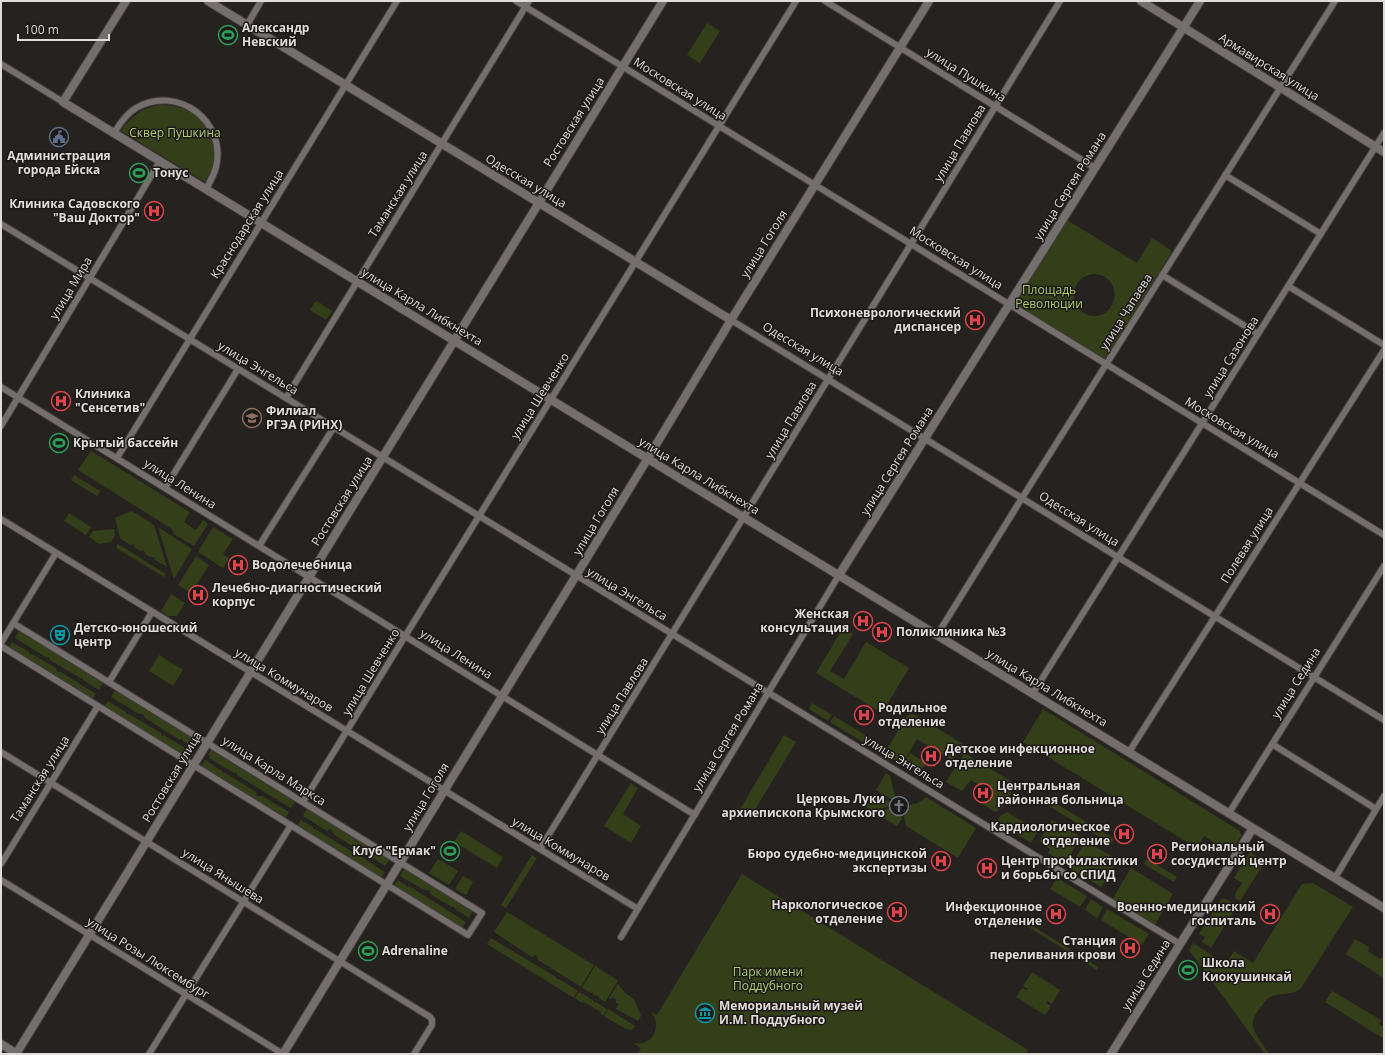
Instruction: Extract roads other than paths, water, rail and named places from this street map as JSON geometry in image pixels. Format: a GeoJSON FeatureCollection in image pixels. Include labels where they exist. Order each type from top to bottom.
{"type":"FeatureCollection","features":[{"type":"Feature","properties":{"kind":"street"},"geometry":{"type":"LineString","coordinates":[[63,102],[126,1]]}},
{"type":"Feature","properties":{"kind":"street","name":"Одесская улица"},"geometry":{"type":"LineString","coordinates":[[208,1],[829,379],[1384,720]]}},
{"type":"Feature","properties":{"kind":"street"},"geometry":{"type":"LineString","coordinates":[[247,24],[261,1]]}},
{"type":"Feature","properties":{"kind":"street","name":"Краснодарская улица"},"geometry":{"type":"LineString","coordinates":[[116,458],[397,1]]}},
{"type":"Feature","properties":{"kind":"street","name":"Московская улица"},"geometry":{"type":"LineString","coordinates":[[516,1],[1384,535]]}},
{"type":"Feature","properties":{"kind":"street","name":"Таманская улица"},"geometry":{"type":"LineString","coordinates":[[286,398],[530,1]]}},
{"type":"Feature","properties":{"kind":"street","name":"Ростовская улица"},"geometry":{"type":"LineString","coordinates":[[16,1054],[663,1]]}},
{"type":"Feature","properties":{"kind":"street","name":"улица Шевченко"},"geometry":{"type":"LineString","coordinates":[[303,802],[796,1]]}},
{"type":"Feature","properties":{"kind":"street","name":"улица Пушкина"},"geometry":{"type":"LineString","coordinates":[[825,1],[1095,168]]}},
{"type":"Feature","properties":{"kind":"street","name":"улица Гоголя"},"geometry":{"type":"LineString","coordinates":[[283,1054],[648,459],[731,320],[929,1]]}},
{"type":"Feature","properties":{"kind":"street","name":"улица Павлова"},"geometry":{"type":"LineString","coordinates":[[540,849],[1060,1]]}},
{"type":"Feature","properties":{"kind":"street","name":"Армавирская улица"},"geometry":{"type":"LineString","coordinates":[[1141,1],[1384,152]]}},
{"type":"Feature","properties":{"kind":"street","name":"улица Сергея Романа"},"geometry":{"type":"LineString","coordinates":[[621,937],[839,575],[1200,1]]}},
{"type":"Feature","properties":{"kind":"street","name":"улица Чапаева"},"geometry":{"type":"LineString","coordinates":[[937,635],[1335,1]]}},
{"type":"Feature","properties":{"kind":"street","name":"улица Карла Либкнехта"},"geometry":{"type":"LineString","coordinates":[[1,64],[1384,908]]}},
{"type":"Feature","properties":{"kind":"street"},"geometry":{"type":"LineString","coordinates":[[114,133],[129,113],[146,104],[166,101],[177,102],[188,106],[207,122],[216,141],[218,153],[216,166],[214,174],[206,189]]}},
{"type":"Feature","properties":{"kind":"street","name":"улица Сазонова"},"geometry":{"type":"LineString","coordinates":[[1032,693],[1384,133]]}},
{"type":"Feature","properties":{"kind":"street","name":"улица Мира"},"geometry":{"type":"LineString","coordinates":[[1,426],[160,161]]}},
{"type":"Feature","properties":{"kind":"street"},"geometry":{"type":"LineString","coordinates":[[1225,175],[1321,234]]}},
{"type":"Feature","properties":{"kind":"street","name":"улица Энгельса"},"geometry":{"type":"LineString","coordinates":[[1,224],[1180,944]]}},
{"type":"Feature","properties":{"kind":"street"},"geometry":{"type":"LineString","coordinates":[[1162,276],[1258,334]]}},
{"type":"Feature","properties":{"kind":"street"},"geometry":{"type":"LineString","coordinates":[[1288,286],[1384,345]]}},
{"type":"Feature","properties":{"kind":"street","name":"Полевая улица"},"geometry":{"type":"LineString","coordinates":[[1129,752],[1384,350]]}},
{"type":"Feature","properties":{"kind":"street"},"geometry":{"type":"LineString","coordinates":[[165,488],[238,369]]}},
{"type":"Feature","properties":{"kind":"street","name":"улица Ленина"},"geometry":{"type":"LineString","coordinates":[[1,387],[695,815]]}},
{"type":"Feature","properties":{"kind":"street"},"geometry":{"type":"LineString","coordinates":[[259,546],[334,428]]}},
{"type":"Feature","properties":{"kind":"street","name":"улица Коммунаров"},"geometry":{"type":"LineString","coordinates":[[1,519],[638,909]]}},
{"type":"Feature","properties":{"kind":"street"},"geometry":{"type":"LineString","coordinates":[[1,643],[56,553]]}},
{"type":"Feature","properties":{"kind":"street","name":"улица Седина"},"geometry":{"type":"LineString","coordinates":[[1229,813],[1384,566]]}},
{"type":"Feature","properties":{"kind":"street"},"geometry":{"type":"LineString","coordinates":[[109,682],[152,612]]}},
{"type":"Feature","properties":{"kind":"street","name":"улица Карла Маркса"},"geometry":{"type":"LineString","coordinates":[[13,623],[482,913],[468,934],[387,884]]}},
{"type":"Feature","properties":{"kind":"street"},"geometry":{"type":"LineString","coordinates":[[1,646],[387,884]]}},
{"type":"Feature","properties":{"kind":"street","name":"Таманская улица"},"geometry":{"type":"LineString","coordinates":[[1,864],[98,706]]}},
{"type":"Feature","properties":{"kind":"street"},"geometry":{"type":"LineString","coordinates":[[1272,744],[1376,809]]}},
{"type":"Feature","properties":{"kind":"street","name":"улица Янышева"},"geometry":{"type":"LineString","coordinates":[[1,752],[430,1017],[432,1020],[432,1025],[414,1054]]}},
{"type":"Feature","properties":{"kind":"street"},"geometry":{"type":"LineString","coordinates":[[1335,878],[1384,796]]}},
{"type":"Feature","properties":{"kind":"street"},"geometry":{"type":"LineString","coordinates":[[150,1054],[291,825]]}},
{"type":"Feature","properties":{"kind":"street","name":"улица Седина"},"geometry":{"type":"LineString","coordinates":[[1111,1054],[1253,828]]}},
{"type":"Feature","properties":{"kind":"street","name":"улица Розы Люксембург"},"geometry":{"type":"LineString","coordinates":[[1,880],[283,1054]]}},
{"type":"Feature","properties":{"kind":"street"},"geometry":{"type":"LineString","coordinates":[[1,1044],[16,1054]]}},
{"type":"Feature","properties":{"kind":"place","name":"Александр Невский"},"geometry":{"type":"Point","coordinates":[228,35]}},
{"type":"Feature","properties":{"kind":"place","name":"Администрация города Ейска"},"geometry":{"type":"Point","coordinates":[59,137]}},
{"type":"Feature","properties":{"kind":"place","name":"Тонус"},"geometry":{"type":"Point","coordinates":[139,173]}},
{"type":"Feature","properties":{"kind":"place","name":"Клиника Садовского \"Ваш Доктор\""},"geometry":{"type":"Point","coordinates":[154,211]}},
{"type":"Feature","properties":{"kind":"place","name":"Психоневрологический диспансер"},"geometry":{"type":"Point","coordinates":[975,320]}},
{"type":"Feature","properties":{"kind":"place","name":"Клиника \"Сенсетив\""},"geometry":{"type":"Point","coordinates":[61,401]}},
{"type":"Feature","properties":{"kind":"place","name":"Филиал РГЭА (РИНХ)"},"geometry":{"type":"Point","coordinates":[252,418]}},
{"type":"Feature","properties":{"kind":"place","name":"Крытый бассейн"},"geometry":{"type":"Point","coordinates":[59,443]}},
{"type":"Feature","properties":{"kind":"place","name":"Водолечебница"},"geometry":{"type":"Point","coordinates":[238,565]}},
{"type":"Feature","properties":{"kind":"place","name":"Лечебно-диагностический корпус"},"geometry":{"type":"Point","coordinates":[198,595]}},
{"type":"Feature","properties":{"kind":"place","name":"Женская консультация"},"geometry":{"type":"Point","coordinates":[863,621]}},
{"type":"Feature","properties":{"kind":"place","name":"Поликлиника №3"},"geometry":{"type":"Point","coordinates":[882,632]}},
{"type":"Feature","properties":{"kind":"place","name":"Детско-юношеский центр"},"geometry":{"type":"Point","coordinates":[60,635]}},
{"type":"Feature","properties":{"kind":"place","name":"Родильное отделение"},"geometry":{"type":"Point","coordinates":[864,715]}},
{"type":"Feature","properties":{"kind":"place","name":"Детское инфекционное отделение"},"geometry":{"type":"Point","coordinates":[931,756]}},
{"type":"Feature","properties":{"kind":"place","name":"Центральная районная больница"},"geometry":{"type":"Point","coordinates":[983,793]}},
{"type":"Feature","properties":{"kind":"place","name":"Церковь Луки архиепископа Крымского"},"geometry":{"type":"Point","coordinates":[899,806]}},
{"type":"Feature","properties":{"kind":"place","name":"Кардиологическое отделение"},"geometry":{"type":"Point","coordinates":[1124,834]}},
{"type":"Feature","properties":{"kind":"place","name":"Клуб \"Ермак\""},"geometry":{"type":"Point","coordinates":[450,851]}},
{"type":"Feature","properties":{"kind":"place","name":"Региональный сосудистый центр"},"geometry":{"type":"Point","coordinates":[1157,854]}},
{"type":"Feature","properties":{"kind":"place","name":"Бюро судебно-медицинской экспертизы"},"geometry":{"type":"Point","coordinates":[941,861]}},
{"type":"Feature","properties":{"kind":"place","name":"Центр профилактики и борьбы со СПИД"},"geometry":{"type":"Point","coordinates":[987,868]}},
{"type":"Feature","properties":{"kind":"place","name":"Наркологическое отделение"},"geometry":{"type":"Point","coordinates":[897,912]}},
{"type":"Feature","properties":{"kind":"place","name":"Инфекционное отделение"},"geometry":{"type":"Point","coordinates":[1056,914]}},
{"type":"Feature","properties":{"kind":"place","name":"Военно-медицинский госпиталь"},"geometry":{"type":"Point","coordinates":[1270,914]}},
{"type":"Feature","properties":{"kind":"place","name":"Станция переливания крови"},"geometry":{"type":"Point","coordinates":[1130,948]}},
{"type":"Feature","properties":{"kind":"place","name":"Аdrenaline"},"geometry":{"type":"Point","coordinates":[368,951]}},
{"type":"Feature","properties":{"kind":"place","name":"Школа Киокушинкай"},"geometry":{"type":"Point","coordinates":[1188,970]}},
{"type":"Feature","properties":{"kind":"place","name":"Мемориальный музей И.М. Поддубного"},"geometry":{"type":"Point","coordinates":[705,1013]}},
{"type":"Feature","properties":{"kind":"park label","name":"Сквер Пушкина"},"geometry":{"type":"Point","coordinates":[175,133]}},
{"type":"Feature","properties":{"kind":"park label","name":"Площадь Революции"},"geometry":{"type":"Point","coordinates":[1049,297]}},
{"type":"Feature","properties":{"kind":"park label","name":"Парк имени Поддубного"},"geometry":{"type":"Point","coordinates":[768,979]}}]}
